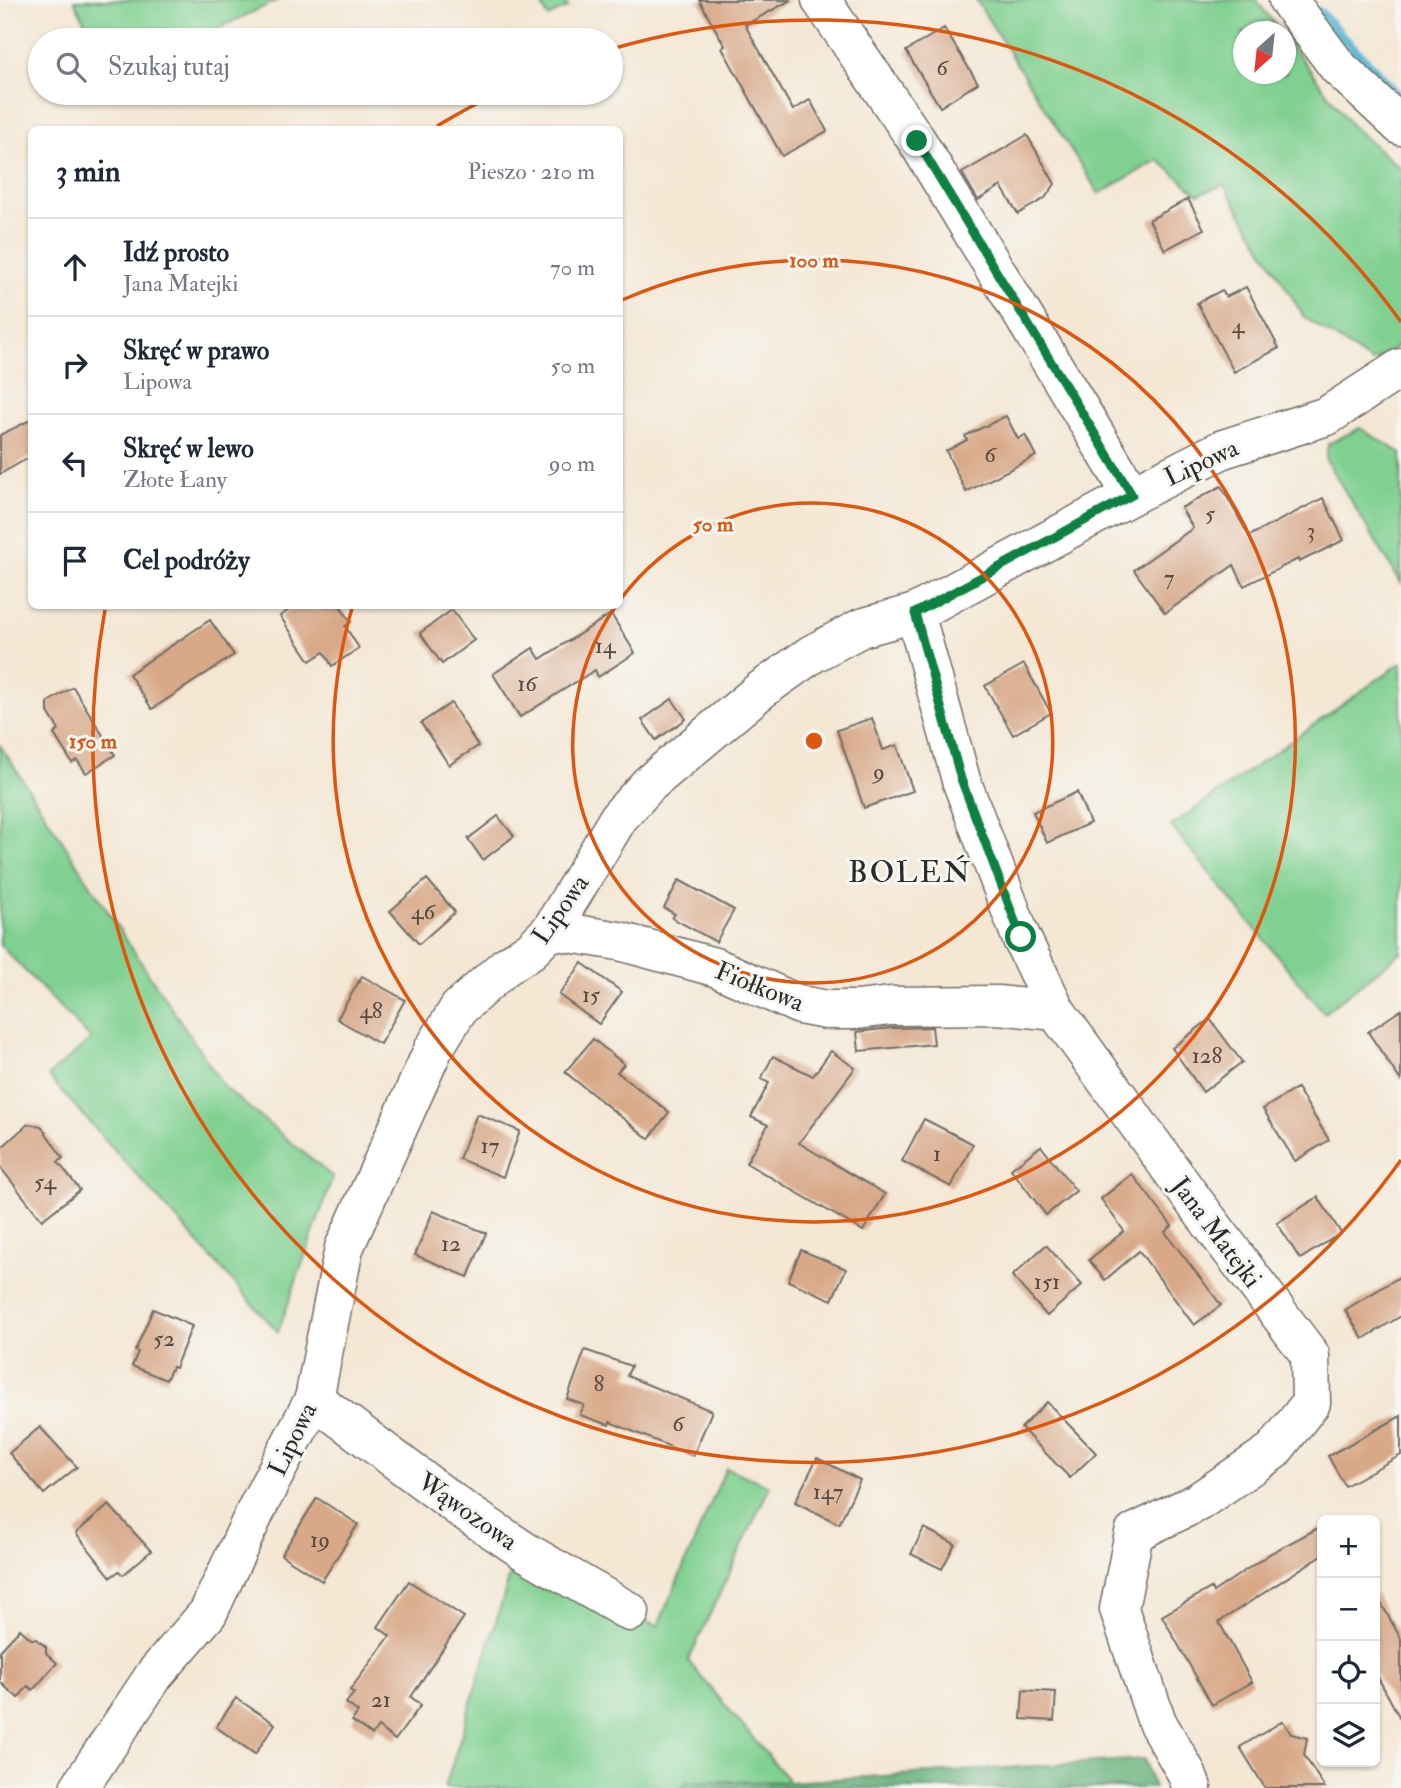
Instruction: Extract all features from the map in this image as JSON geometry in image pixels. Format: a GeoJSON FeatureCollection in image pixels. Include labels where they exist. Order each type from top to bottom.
{"type":"FeatureCollection","features":[{"type":"Feature","properties":{"kind":"street"},"geometry":{"type":"LineString","coordinates":[[821,0],[917,141],[1132,495]]}},
{"type":"Feature","properties":{"kind":"street"},"geometry":{"type":"LineString","coordinates":[[1288,0],[1338,67],[1401,126]]}},
{"type":"Feature","properties":{"kind":"street","name":"Lipowa"},"geometry":{"type":"LineString","coordinates":[[79,1788],[155,1674],[208,1613],[258,1506],[314,1399],[344,1248],[433,1050],[459,1008],[505,967],[531,950],[551,930],[619,817],[649,784],[761,690],[812,654],[861,628],[915,613],[1132,495],[1223,449],[1327,415],[1401,368]]}},
{"type":"Feature","properties":{"kind":"street","name":"Jana Matejki"},"geometry":{"type":"LineString","coordinates":[[915,613],[961,779],[1021,937],[1056,1011],[1189,1196],[1310,1356],[1311,1403],[1273,1451],[1198,1502],[1134,1533],[1118,1609],[1157,1722],[1186,1772],[1192,1788]]}},
{"type":"Feature","properties":{"kind":"street","name":"Fiołkowa"},"geometry":{"type":"LineString","coordinates":[[551,930],[618,941],[715,967],[800,1004],[826,1010],[891,1006],[998,1005],[1056,1011]]}},
{"type":"Feature","properties":{"kind":"street","name":"Wąwozowa"},"geometry":{"type":"LineString","coordinates":[[314,1399],[471,1515],[526,1552],[630,1612]]}},
{"type":"Feature","properties":{"kind":"green space"},"geometry":{"type":"Polygon","coordinates":[[[74,0],[278,0],[219,28],[87,28],[74,0]]]}},
{"type":"Feature","properties":{"kind":"green space"},"geometry":{"type":"Polygon","coordinates":[[[539,0],[564,0],[568,7],[548,17],[539,0]]]}},
{"type":"Feature","properties":{"kind":"green space"},"geometry":{"type":"Polygon","coordinates":[[[976,0],[1256,0],[1272,21],[1233,21],[1233,84],[1296,84],[1296,51],[1352,126],[1401,169],[1401,344],[1372,362],[1304,317],[1224,185],[1198,194],[1158,160],[1099,194],[976,0]]]}},
{"type":"Feature","properties":{"kind":"green space"},"geometry":{"type":"Polygon","coordinates":[[[1360,428],[1401,453],[1401,583],[1326,460],[1328,444],[1360,428]]]}},
{"type":"Feature","properties":{"kind":"green space"},"geometry":{"type":"Polygon","coordinates":[[[1401,663],[1401,952],[1324,1013],[1171,826],[1401,663]]]}},
{"type":"Feature","properties":{"kind":"green space"},"geometry":{"type":"Polygon","coordinates":[[[0,745],[225,1088],[333,1177],[278,1332],[48,1076],[91,1039],[0,945],[0,745]]]}},
{"type":"Feature","properties":{"kind":"green space"},"geometry":{"type":"Polygon","coordinates":[[[726,1468],[770,1486],[688,1661],[790,1782],[687,1781],[682,1788],[445,1788],[511,1572],[658,1626],[726,1468]]]}},
{"type":"Feature","properties":{"kind":"green space"},"geometry":{"type":"Polygon","coordinates":[[[1144,1759],[1154,1788],[682,1788],[687,1781],[790,1782],[1144,1759]]]}},
{"type":"Feature","properties":{"kind":"building"},"geometry":{"type":"Polygon","coordinates":[[[699,0],[791,0],[745,25],[793,110],[810,100],[827,131],[782,156],[722,48],[725,46],[699,0]]]}},
{"type":"Feature","properties":{"kind":"building"},"geometry":{"type":"Polygon","coordinates":[[[944,28],[978,83],[940,107],[906,51],[944,28]]]}},
{"type":"Feature","properties":{"kind":"building"},"geometry":{"type":"Polygon","coordinates":[[[1027,135],[1055,184],[1045,198],[1018,214],[1001,186],[978,200],[962,173],[1027,135]]]}},
{"type":"Feature","properties":{"kind":"building"},"geometry":{"type":"Polygon","coordinates":[[[1188,199],[1204,229],[1165,250],[1149,220],[1188,199]]]}},
{"type":"Feature","properties":{"kind":"building"},"geometry":{"type":"Polygon","coordinates":[[[1246,287],[1279,348],[1234,372],[1197,303],[1222,290],[1226,297],[1246,287]]]}},
{"type":"Feature","properties":{"kind":"building"},"geometry":{"type":"Polygon","coordinates":[[[1006,416],[1018,439],[1025,435],[1036,456],[966,492],[946,451],[967,440],[965,436],[1006,416]]]}},
{"type":"Feature","properties":{"kind":"building"},"geometry":{"type":"Polygon","coordinates":[[[28,421],[28,458],[0,474],[0,435],[28,421]]]}},
{"type":"Feature","properties":{"kind":"building"},"geometry":{"type":"Polygon","coordinates":[[[1221,486],[1249,536],[1323,498],[1344,540],[1244,586],[1234,565],[1165,613],[1134,570],[1193,528],[1181,508],[1221,486]]]}},
{"type":"Feature","properties":{"kind":"building"},"geometry":{"type":"Polygon","coordinates":[[[290,609],[342,609],[351,622],[345,626],[359,648],[332,666],[324,652],[310,661],[280,616],[290,609]]]}},
{"type":"Feature","properties":{"kind":"building"},"geometry":{"type":"Polygon","coordinates":[[[452,610],[474,640],[442,664],[420,633],[452,610]]]}},
{"type":"Feature","properties":{"kind":"building"},"geometry":{"type":"Polygon","coordinates":[[[611,614],[635,653],[598,677],[595,670],[520,717],[493,674],[533,648],[540,659],[611,614]]]}},
{"type":"Feature","properties":{"kind":"building"},"geometry":{"type":"Polygon","coordinates":[[[210,620],[234,655],[152,709],[129,674],[210,620]]]}},
{"type":"Feature","properties":{"kind":"building"},"geometry":{"type":"Polygon","coordinates":[[[1024,664],[1051,713],[1013,735],[985,686],[1024,664]]]}},
{"type":"Feature","properties":{"kind":"building"},"geometry":{"type":"Polygon","coordinates":[[[73,687],[115,755],[86,773],[77,760],[72,763],[54,734],[59,730],[48,712],[48,702],[73,687]]]}},
{"type":"Feature","properties":{"kind":"building"},"geometry":{"type":"Polygon","coordinates":[[[672,699],[686,719],[656,740],[642,720],[672,699]]]}},
{"type":"Feature","properties":{"kind":"building"},"geometry":{"type":"Polygon","coordinates":[[[451,703],[478,746],[449,765],[421,723],[451,703]]]}},
{"type":"Feature","properties":{"kind":"building"},"geometry":{"type":"Polygon","coordinates":[[[872,718],[883,750],[897,745],[913,791],[864,808],[837,730],[872,718]]]}},
{"type":"Feature","properties":{"kind":"building"},"geometry":{"type":"Polygon","coordinates":[[[1077,792],[1090,823],[1047,843],[1033,812],[1077,792]]]}},
{"type":"Feature","properties":{"kind":"building"},"geometry":{"type":"Polygon","coordinates":[[[498,816],[514,836],[483,860],[468,839],[498,816]]]}},
{"type":"Feature","properties":{"kind":"building"},"geometry":{"type":"Polygon","coordinates":[[[427,879],[455,912],[419,944],[390,911],[427,879]]]}},
{"type":"Feature","properties":{"kind":"building"},"geometry":{"type":"Polygon","coordinates":[[[679,880],[734,910],[716,942],[672,918],[675,914],[664,908],[679,880]]]}},
{"type":"Feature","properties":{"kind":"building"},"geometry":{"type":"Polygon","coordinates":[[[582,963],[622,992],[599,1024],[559,995],[582,963]]]}},
{"type":"Feature","properties":{"kind":"building"},"geometry":{"type":"Polygon","coordinates":[[[362,976],[405,1000],[380,1044],[337,1019],[362,976]]]}},
{"type":"Feature","properties":{"kind":"building"},"geometry":{"type":"Polygon","coordinates":[[[1401,1010],[1401,1081],[1368,1032],[1401,1010]]]}},
{"type":"Feature","properties":{"kind":"building"},"geometry":{"type":"Polygon","coordinates":[[[1210,1019],[1242,1062],[1203,1092],[1172,1048],[1210,1019]]]}},
{"type":"Feature","properties":{"kind":"building"},"geometry":{"type":"Polygon","coordinates":[[[932,1027],[934,1044],[859,1051],[857,1032],[932,1027]]]}},
{"type":"Feature","properties":{"kind":"building"},"geometry":{"type":"Polygon","coordinates":[[[593,1039],[624,1064],[617,1072],[669,1112],[649,1139],[565,1072],[593,1039]]]}},
{"type":"Feature","properties":{"kind":"building"},"geometry":{"type":"Polygon","coordinates":[[[831,1051],[855,1068],[799,1143],[885,1194],[863,1231],[746,1163],[768,1125],[751,1117],[769,1083],[761,1079],[773,1056],[813,1076],[831,1051]]]}},
{"type":"Feature","properties":{"kind":"building"},"geometry":{"type":"Polygon","coordinates":[[[1297,1088],[1329,1140],[1295,1161],[1263,1109],[1297,1088]]]}},
{"type":"Feature","properties":{"kind":"building"},"geometry":{"type":"Polygon","coordinates":[[[477,1114],[520,1131],[503,1177],[459,1159],[477,1114]]]}},
{"type":"Feature","properties":{"kind":"building"},"geometry":{"type":"Polygon","coordinates":[[[924,1119],[973,1144],[951,1187],[902,1161],[924,1119]]]}},
{"type":"Feature","properties":{"kind":"building"},"geometry":{"type":"Polygon","coordinates":[[[28,1124],[41,1126],[63,1158],[58,1162],[80,1190],[42,1220],[0,1167],[0,1149],[28,1124]]]}},
{"type":"Feature","properties":{"kind":"building"},"geometry":{"type":"Polygon","coordinates":[[[1041,1146],[1076,1191],[1046,1215],[1011,1169],[1041,1146]]]}},
{"type":"Feature","properties":{"kind":"building"},"geometry":{"type":"Polygon","coordinates":[[[1132,1174],[1172,1226],[1165,1232],[1221,1305],[1194,1325],[1139,1251],[1105,1280],[1089,1260],[1124,1231],[1101,1199],[1132,1174]]]}},
{"type":"Feature","properties":{"kind":"building"},"geometry":{"type":"Polygon","coordinates":[[[1318,1197],[1341,1233],[1300,1259],[1277,1223],[1318,1197]]]}},
{"type":"Feature","properties":{"kind":"building"},"geometry":{"type":"Polygon","coordinates":[[[433,1211],[486,1233],[468,1277],[415,1255],[433,1211]]]}},
{"type":"Feature","properties":{"kind":"building"},"geometry":{"type":"Polygon","coordinates":[[[1046,1245],[1082,1285],[1047,1316],[1012,1276],[1046,1245]]]}},
{"type":"Feature","properties":{"kind":"building"},"geometry":{"type":"Polygon","coordinates":[[[801,1250],[846,1269],[832,1300],[788,1281],[801,1250]]]}},
{"type":"Feature","properties":{"kind":"building"},"geometry":{"type":"Polygon","coordinates":[[[1401,1276],[1401,1316],[1363,1339],[1345,1310],[1401,1276]]]}},
{"type":"Feature","properties":{"kind":"building"},"geometry":{"type":"Polygon","coordinates":[[[153,1309],[192,1326],[175,1368],[172,1367],[166,1380],[132,1366],[138,1352],[135,1351],[153,1309]]]}},
{"type":"Feature","properties":{"kind":"building"},"geometry":{"type":"Polygon","coordinates":[[[585,1350],[631,1366],[627,1376],[712,1411],[693,1456],[610,1422],[609,1425],[580,1415],[584,1405],[567,1399],[585,1350]]]}},
{"type":"Feature","properties":{"kind":"building"},"geometry":{"type":"Polygon","coordinates":[[[1047,1402],[1096,1453],[1070,1478],[1021,1428],[1047,1402]]]}},
{"type":"Feature","properties":{"kind":"building"},"geometry":{"type":"Polygon","coordinates":[[[1401,1416],[1401,1455],[1345,1486],[1328,1456],[1401,1416]]]}},
{"type":"Feature","properties":{"kind":"building"},"geometry":{"type":"Polygon","coordinates":[[[40,1427],[77,1467],[44,1494],[9,1453],[40,1427]]]}},
{"type":"Feature","properties":{"kind":"building"},"geometry":{"type":"Polygon","coordinates":[[[817,1458],[860,1480],[839,1524],[795,1502],[817,1458]]]}},
{"type":"Feature","properties":{"kind":"building"},"geometry":{"type":"Polygon","coordinates":[[[317,1498],[358,1524],[322,1581],[281,1555],[317,1498]]]}},
{"type":"Feature","properties":{"kind":"building"},"geometry":{"type":"Polygon","coordinates":[[[109,1505],[151,1551],[123,1575],[119,1571],[111,1577],[76,1533],[109,1505]]]}},
{"type":"Feature","properties":{"kind":"building"},"geometry":{"type":"Polygon","coordinates":[[[924,1528],[955,1544],[942,1569],[911,1554],[924,1528]]]}},
{"type":"Feature","properties":{"kind":"building"},"geometry":{"type":"Polygon","coordinates":[[[1317,1529],[1317,1558],[1219,1622],[1252,1682],[1212,1705],[1162,1616],[1211,1588],[1213,1592],[1271,1553],[1317,1529]]]}},
{"type":"Feature","properties":{"kind":"building"},"geometry":{"type":"Polygon","coordinates":[[[409,1581],[464,1617],[411,1697],[421,1705],[395,1740],[378,1727],[372,1735],[352,1721],[358,1712],[346,1703],[354,1693],[350,1690],[390,1636],[378,1627],[409,1581]]]}},
{"type":"Feature","properties":{"kind":"building"},"geometry":{"type":"Polygon","coordinates":[[[1380,1601],[1401,1639],[1401,1720],[1380,1681],[1380,1601]]]}},
{"type":"Feature","properties":{"kind":"building"},"geometry":{"type":"Polygon","coordinates":[[[20,1629],[46,1647],[46,1653],[57,1663],[33,1690],[28,1686],[18,1698],[0,1682],[0,1651],[20,1629]]]}},
{"type":"Feature","properties":{"kind":"building"},"geometry":{"type":"Polygon","coordinates":[[[1023,1690],[1056,1692],[1054,1721],[1021,1719],[1023,1690]]]}},
{"type":"Feature","properties":{"kind":"building"},"geometry":{"type":"Polygon","coordinates":[[[236,1698],[275,1724],[255,1754],[216,1727],[236,1698]]]}},
{"type":"Feature","properties":{"kind":"building"},"geometry":{"type":"Polygon","coordinates":[[[1283,1721],[1291,1734],[1307,1738],[1304,1755],[1325,1788],[1265,1788],[1240,1747],[1283,1721]]]}},
{"type":"Feature","properties":{"kind":"waterway"},"geometry":{"type":"LineString","coordinates":[[1319,12],[1401,98]]}},
{"type":"Feature","properties":{"kind":"district","name":"BOLEŃ"},"geometry":{"type":"Point","coordinates":[910,872]}},
{"type":"Feature","properties":{"kind":"route"},"geometry":{"type":"LineString","coordinates":[[917,141],[1132,495],[915,613],[961,779],[1021,937]]}}]}
